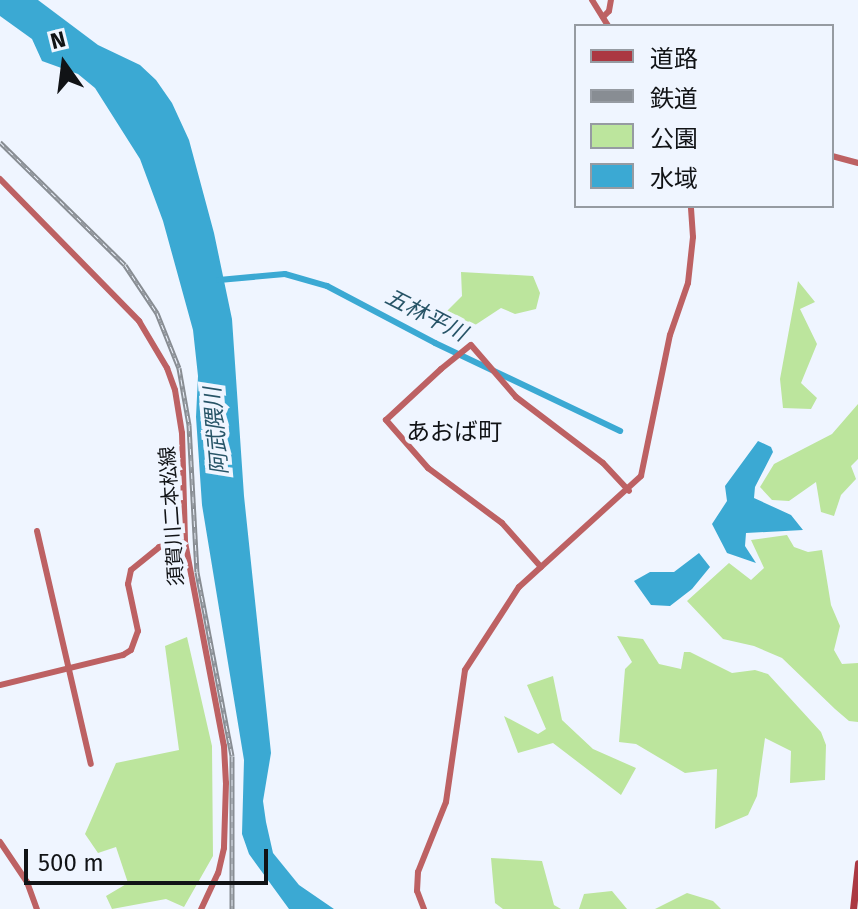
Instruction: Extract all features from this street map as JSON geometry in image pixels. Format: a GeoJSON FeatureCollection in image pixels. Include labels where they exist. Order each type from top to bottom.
{"type":"FeatureCollection","features":[{"type":"Feature","properties":{"kind":"main road"},"geometry":{"type":"LineString","coordinates":[[853,909],[858,863]]}},
{"type":"Feature","properties":{"kind":"street"},"geometry":{"type":"LineString","coordinates":[[592,0],[607,24]]}},
{"type":"Feature","properties":{"kind":"street"},"geometry":{"type":"LineString","coordinates":[[603,17],[608,13],[611,0]]}},
{"type":"Feature","properties":{"kind":"street"},"geometry":{"type":"LineString","coordinates":[[834,157],[858,163]]}},
{"type":"Feature","properties":{"kind":"street","name":"須賀川二本松線"},"geometry":{"type":"LineString","coordinates":[[0,179],[139,321],[167,368],[181,420],[185,542],[224,746],[224,848],[215,881],[201,909]]}},
{"type":"Feature","properties":{"kind":"street"},"geometry":{"type":"LineString","coordinates":[[424,909],[417,891],[418,872],[446,802],[463,677],[510,598],[629,491],[641,476],[647,459],[670,335],[685,296],[693,237],[691,208]]}},
{"type":"Feature","properties":{"kind":"street"},"geometry":{"type":"LineString","coordinates":[[541,567],[502,523],[428,468],[386,420],[441,369],[471,345],[516,397],[603,463],[629,491]]}},
{"type":"Feature","properties":{"kind":"street"},"geometry":{"type":"LineString","coordinates":[[37,531],[91,764]]}},
{"type":"Feature","properties":{"kind":"street"},"geometry":{"type":"LineString","coordinates":[[0,685],[123,655],[131,650],[138,631],[128,584],[131,570],[159,547],[185,542]]}},
{"type":"Feature","properties":{"kind":"street"},"geometry":{"type":"LineString","coordinates":[[0,842],[2,856],[27,882],[37,909]]}},
{"type":"Feature","properties":{"kind":"green space"},"geometry":{"type":"Polygon","coordinates":[[[461,272],[533,276],[540,293],[536,309],[515,314],[501,308],[463,333],[443,315],[462,296],[461,272]]]}},
{"type":"Feature","properties":{"kind":"green space"},"geometry":{"type":"Polygon","coordinates":[[[798,281],[815,302],[800,309],[817,344],[801,383],[817,398],[811,409],[783,408],[780,379],[798,281]]]}},
{"type":"Feature","properties":{"kind":"green space"},"geometry":{"type":"Polygon","coordinates":[[[858,404],[858,459],[851,466],[856,479],[841,495],[834,516],[821,512],[816,482],[789,501],[772,500],[760,487],[774,464],[832,434],[858,404]]]}},
{"type":"Feature","properties":{"kind":"green space"},"geometry":{"type":"Polygon","coordinates":[[[787,535],[794,547],[808,552],[822,550],[831,605],[840,626],[834,650],[842,664],[858,663],[858,722],[849,721],[782,658],[754,646],[723,639],[687,601],[729,563],[751,580],[764,568],[751,540],[787,535]]]}},
{"type":"Feature","properties":{"kind":"green space"},"geometry":{"type":"Polygon","coordinates":[[[617,636],[643,639],[659,664],[681,669],[684,652],[690,652],[732,673],[755,670],[768,674],[821,732],[826,745],[825,780],[790,783],[791,751],[765,738],[757,796],[748,815],[715,829],[717,769],[685,773],[636,744],[619,742],[625,669],[632,662],[617,636]]]}},
{"type":"Feature","properties":{"kind":"green space"},"geometry":{"type":"Polygon","coordinates":[[[187,637],[212,746],[213,856],[184,907],[166,899],[112,909],[106,896],[128,883],[116,847],[98,853],[85,834],[116,763],[179,750],[165,646],[187,637]]]}},
{"type":"Feature","properties":{"kind":"green space"},"geometry":{"type":"Polygon","coordinates":[[[553,676],[562,720],[593,749],[636,768],[621,795],[553,743],[518,753],[504,716],[538,734],[546,729],[527,685],[553,676]]]}},
{"type":"Feature","properties":{"kind":"green space"},"geometry":{"type":"Polygon","coordinates":[[[491,858],[542,861],[554,905],[561,909],[503,909],[495,903],[491,858]]]}},
{"type":"Feature","properties":{"kind":"green space"},"geometry":{"type":"Polygon","coordinates":[[[612,891],[627,909],[579,909],[584,894],[612,891]]]}},
{"type":"Feature","properties":{"kind":"green space"},"geometry":{"type":"Polygon","coordinates":[[[687,893],[713,901],[721,909],[655,909],[687,893]]]}},
{"type":"Feature","properties":{"kind":"water","name":"阿武隈川"},"geometry":{"type":"Polygon","coordinates":[[[0,0],[38,0],[98,45],[140,65],[156,80],[172,103],[189,140],[214,233],[232,319],[244,496],[271,753],[263,801],[266,822],[273,853],[299,885],[334,909],[289,909],[249,854],[242,834],[244,760],[202,505],[196,417],[198,376],[193,330],[163,221],[140,159],[95,88],[78,74],[42,61],[32,39],[0,16],[0,0]]]}},
{"type":"Feature","properties":{"kind":"water"},"geometry":{"type":"Polygon","coordinates":[[[758,441],[771,447],[773,452],[755,487],[754,498],[791,515],[803,530],[746,533],[745,546],[756,563],[727,553],[712,524],[727,501],[725,486],[758,441]]]}},
{"type":"Feature","properties":{"kind":"water"},"geometry":{"type":"Polygon","coordinates":[[[699,553],[710,567],[692,589],[670,606],[651,605],[634,581],[650,572],[674,572],[699,553]]]}},
{"type":"Feature","properties":{"kind":"waterway","name":"五林平川"},"geometry":{"type":"LineString","coordinates":[[219,280],[285,274],[327,286],[435,343],[620,431]]}},
{"type":"Feature","properties":{"kind":"railway"},"geometry":{"type":"LineString","coordinates":[[0,142],[125,265],[157,313],[179,368],[189,425],[197,572],[232,756],[232,909]]}},
{"type":"Feature","properties":{"kind":"district","name":"あおば町"},"geometry":{"type":"Point","coordinates":[454,433]}}]}
